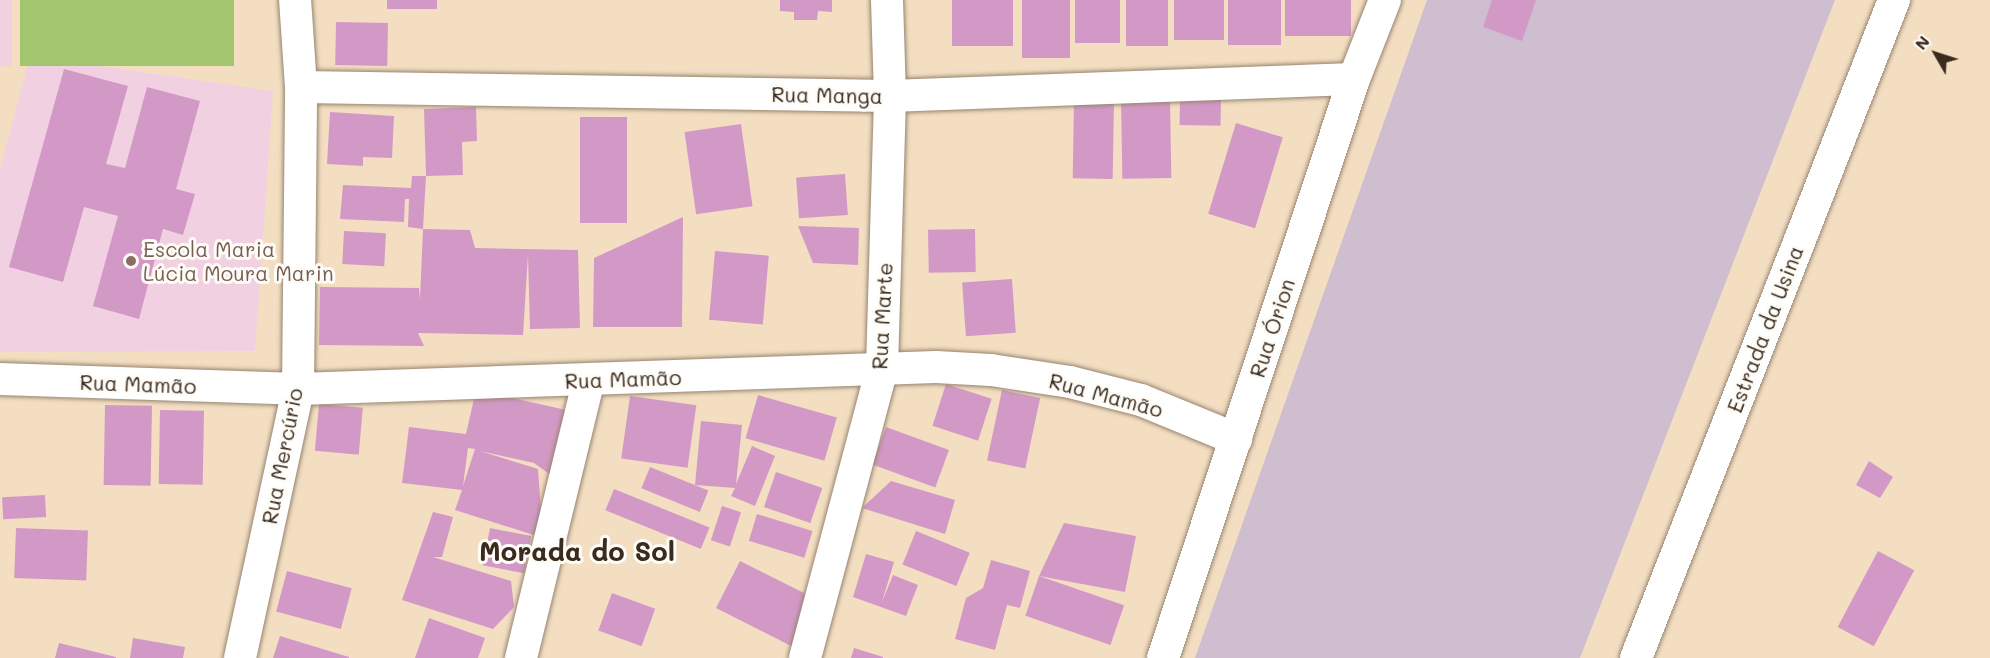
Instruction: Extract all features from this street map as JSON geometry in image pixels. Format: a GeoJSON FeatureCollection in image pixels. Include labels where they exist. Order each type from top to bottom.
{"type":"FeatureCollection","features":[{"type":"Feature","properties":{"kind":"street","name":"Rua Mercúrio"},"geometry":{"type":"LineString","coordinates":[[240,658],[298,389],[301,87],[295,0]]}},
{"type":"Feature","properties":{"kind":"street","name":"Rua Marte"},"geometry":{"type":"LineString","coordinates":[[805,658],[882,368],[890,96],[887,0]]}},
{"type":"Feature","properties":{"kind":"street","name":"Rua Órion"},"geometry":{"type":"LineString","coordinates":[[1163,658],[1354,79],[1385,0]]}},
{"type":"Feature","properties":{"kind":"street","name":"Estrada da Usina"},"geometry":{"type":"LineString","coordinates":[[1636,658],[1894,0]]}},
{"type":"Feature","properties":{"kind":"street","name":"Rua Manga"},"geometry":{"type":"LineString","coordinates":[[301,87],[890,96],[1354,79]]}},
{"type":"Feature","properties":{"kind":"street","name":"Rua Mamão"},"geometry":{"type":"LineString","coordinates":[[0,379],[298,389],[882,368],[991,370],[1070,382],[1141,400],[1236,439]]}},
{"type":"Feature","properties":{"kind":"street"},"geometry":{"type":"LineString","coordinates":[[521,658],[589,380]]}},
{"type":"Feature","properties":{"kind":"shaded area"},"geometry":{"type":"Polygon","coordinates":[[[0,0],[12,0],[12,66],[0,66],[0,0]]]}},
{"type":"Feature","properties":{"kind":"shaded area"},"geometry":{"type":"Polygon","coordinates":[[[1427,0],[1835,0],[1580,658],[1195,658],[1427,0]]]}},
{"type":"Feature","properties":{"kind":"shaded area","name":"Escola Maria Lúcia Moura Marin"},"geometry":{"type":"Polygon","coordinates":[[[30,56],[273,91],[255,351],[0,352],[0,170],[30,56]]]}},
{"type":"Feature","properties":{"kind":"green space"},"geometry":{"type":"Polygon","coordinates":[[[20,0],[234,0],[234,66],[20,66],[20,0]]]}},
{"type":"Feature","properties":{"kind":"building"},"geometry":{"type":"Polygon","coordinates":[[[387,0],[437,0],[437,9],[387,9],[387,0]]]}},
{"type":"Feature","properties":{"kind":"building"},"geometry":{"type":"Polygon","coordinates":[[[780,0],[832,0],[832,12],[818,11],[817,20],[794,20],[794,12],[780,11],[780,0]]]}},
{"type":"Feature","properties":{"kind":"building"},"geometry":{"type":"Polygon","coordinates":[[[952,0],[1013,0],[1013,46],[952,46],[952,0]]]}},
{"type":"Feature","properties":{"kind":"building"},"geometry":{"type":"Polygon","coordinates":[[[1022,0],[1070,0],[1070,58],[1022,58],[1022,0]]]}},
{"type":"Feature","properties":{"kind":"building"},"geometry":{"type":"Polygon","coordinates":[[[1075,0],[1120,0],[1120,43],[1075,43],[1075,0]]]}},
{"type":"Feature","properties":{"kind":"building"},"geometry":{"type":"Polygon","coordinates":[[[1126,0],[1168,0],[1168,46],[1126,46],[1126,0]]]}},
{"type":"Feature","properties":{"kind":"building"},"geometry":{"type":"Polygon","coordinates":[[[1174,0],[1224,0],[1224,40],[1174,40],[1174,0]]]}},
{"type":"Feature","properties":{"kind":"building"},"geometry":{"type":"Polygon","coordinates":[[[1228,0],[1281,0],[1281,45],[1228,45],[1228,0]]]}},
{"type":"Feature","properties":{"kind":"building"},"geometry":{"type":"Polygon","coordinates":[[[1285,0],[1351,0],[1351,36],[1285,36],[1285,0]]]}},
{"type":"Feature","properties":{"kind":"building"},"geometry":{"type":"Polygon","coordinates":[[[1492,0],[1536,0],[1522,41],[1483,27],[1492,0]]]}},
{"type":"Feature","properties":{"kind":"building"},"geometry":{"type":"Polygon","coordinates":[[[336,22],[388,23],[387,66],[335,65],[336,22]]]}},
{"type":"Feature","properties":{"kind":"building"},"geometry":{"type":"Polygon","coordinates":[[[64,69],[128,86],[106,164],[125,168],[147,87],[200,101],[176,189],[195,194],[183,235],[163,229],[139,319],[93,306],[118,216],[84,207],[63,282],[9,267],[64,69]]]}},
{"type":"Feature","properties":{"kind":"building"},"geometry":{"type":"Polygon","coordinates":[[[1180,98],[1221,99],[1221,126],[1180,125],[1180,98]]]}},
{"type":"Feature","properties":{"kind":"building"},"geometry":{"type":"Polygon","coordinates":[[[1170,100],[1171,178],[1122,179],[1121,101],[1170,100]]]}},
{"type":"Feature","properties":{"kind":"building"},"geometry":{"type":"Polygon","coordinates":[[[1074,101],[1114,102],[1113,179],[1073,178],[1074,101]]]}},
{"type":"Feature","properties":{"kind":"building"},"geometry":{"type":"Polygon","coordinates":[[[476,107],[477,141],[462,142],[463,175],[426,176],[424,109],[476,107]]]}},
{"type":"Feature","properties":{"kind":"building"},"geometry":{"type":"Polygon","coordinates":[[[330,112],[394,116],[392,158],[363,157],[363,166],[327,164],[330,112]]]}},
{"type":"Feature","properties":{"kind":"building"},"geometry":{"type":"Polygon","coordinates":[[[580,117],[627,117],[627,223],[580,223],[580,117]]]}},
{"type":"Feature","properties":{"kind":"building"},"geometry":{"type":"Polygon","coordinates":[[[1236,123],[1283,137],[1255,228],[1208,214],[1236,123]]]}},
{"type":"Feature","properties":{"kind":"building"},"geometry":{"type":"Polygon","coordinates":[[[741,124],[753,206],[696,214],[685,132],[741,124]]]}},
{"type":"Feature","properties":{"kind":"building"},"geometry":{"type":"Polygon","coordinates":[[[845,174],[848,215],[799,218],[796,177],[845,174]]]}},
{"type":"Feature","properties":{"kind":"building"},"geometry":{"type":"Polygon","coordinates":[[[412,176],[426,176],[423,229],[408,227],[409,199],[405,199],[404,222],[340,219],[343,185],[411,188],[412,176]]]}},
{"type":"Feature","properties":{"kind":"building"},"geometry":{"type":"Polygon","coordinates":[[[683,217],[682,327],[593,327],[594,258],[683,217]]]}},
{"type":"Feature","properties":{"kind":"building"},"geometry":{"type":"Polygon","coordinates":[[[798,226],[859,228],[858,265],[813,263],[798,226]]]}},
{"type":"Feature","properties":{"kind":"building"},"geometry":{"type":"Polygon","coordinates":[[[423,229],[470,230],[475,248],[578,250],[580,328],[530,329],[528,255],[523,335],[418,333],[424,346],[319,345],[320,287],[419,288],[420,299],[423,229]]]}},
{"type":"Feature","properties":{"kind":"building"},"geometry":{"type":"Polygon","coordinates":[[[975,229],[976,272],[929,273],[928,230],[975,229]]]}},
{"type":"Feature","properties":{"kind":"building"},"geometry":{"type":"Polygon","coordinates":[[[344,231],[386,233],[384,266],[342,264],[344,231]]]}},
{"type":"Feature","properties":{"kind":"building"},"geometry":{"type":"Polygon","coordinates":[[[715,251],[769,256],[763,324],[709,320],[715,251]]]}},
{"type":"Feature","properties":{"kind":"building"},"geometry":{"type":"Polygon","coordinates":[[[1012,279],[1016,333],[966,336],[962,282],[1012,279]]]}},
{"type":"Feature","properties":{"kind":"building"},"geometry":{"type":"Polygon","coordinates":[[[946,384],[992,399],[978,441],[932,426],[946,384]]]}},
{"type":"Feature","properties":{"kind":"building"},"geometry":{"type":"Polygon","coordinates":[[[476,390],[575,412],[559,481],[534,463],[480,451],[538,469],[543,538],[455,510],[462,490],[402,483],[409,427],[466,434],[476,390]],[[468,448],[463,486],[475,449],[468,448]]]}},
{"type":"Feature","properties":{"kind":"building"},"geometry":{"type":"Polygon","coordinates":[[[1002,390],[1040,398],[1025,469],[987,460],[1002,390]]]}},
{"type":"Feature","properties":{"kind":"building"},"geometry":{"type":"Polygon","coordinates":[[[758,395],[837,418],[824,461],[746,438],[758,395]]]}},
{"type":"Feature","properties":{"kind":"building"},"geometry":{"type":"Polygon","coordinates":[[[630,396],[696,405],[688,468],[621,458],[630,396]]]}},
{"type":"Feature","properties":{"kind":"building"},"geometry":{"type":"Polygon","coordinates":[[[319,404],[363,408],[359,455],[315,451],[319,404]]]}},
{"type":"Feature","properties":{"kind":"building"},"geometry":{"type":"Polygon","coordinates":[[[105,405],[152,406],[151,486],[104,485],[105,405]]]}},
{"type":"Feature","properties":{"kind":"building"},"geometry":{"type":"Polygon","coordinates":[[[160,410],[204,411],[203,485],[159,484],[160,410]]]}},
{"type":"Feature","properties":{"kind":"building"},"geometry":{"type":"Polygon","coordinates":[[[701,421],[742,425],[736,484],[752,446],[775,456],[755,506],[731,496],[735,488],[695,485],[701,421]]]}},
{"type":"Feature","properties":{"kind":"building"},"geometry":{"type":"Polygon","coordinates":[[[886,427],[949,450],[935,488],[872,465],[886,427]]]}},
{"type":"Feature","properties":{"kind":"building"},"geometry":{"type":"Polygon","coordinates":[[[1869,461],[1893,477],[1880,498],[1856,485],[1869,461]]]}},
{"type":"Feature","properties":{"kind":"building"},"geometry":{"type":"Polygon","coordinates":[[[650,467],[708,491],[700,512],[641,488],[650,467]]]}},
{"type":"Feature","properties":{"kind":"building"},"geometry":{"type":"Polygon","coordinates":[[[776,472],[822,488],[810,523],[764,507],[776,472]]]}},
{"type":"Feature","properties":{"kind":"building"},"geometry":{"type":"Polygon","coordinates":[[[891,481],[955,500],[945,534],[862,508],[891,481]]]}},
{"type":"Feature","properties":{"kind":"building"},"geometry":{"type":"Polygon","coordinates":[[[614,489],[709,528],[701,549],[605,510],[614,489]]]}},
{"type":"Feature","properties":{"kind":"building"},"geometry":{"type":"Polygon","coordinates":[[[45,495],[46,517],[3,519],[2,497],[45,495]]]}},
{"type":"Feature","properties":{"kind":"building"},"geometry":{"type":"Polygon","coordinates":[[[722,506],[741,512],[730,546],[711,540],[722,506]]]}},
{"type":"Feature","properties":{"kind":"building"},"geometry":{"type":"Polygon","coordinates":[[[433,512],[453,517],[442,557],[433,557],[511,581],[514,607],[493,629],[402,600],[433,512]]]}},
{"type":"Feature","properties":{"kind":"building"},"geometry":{"type":"Polygon","coordinates":[[[757,514],[812,531],[804,558],[749,541],[757,514]]]}},
{"type":"Feature","properties":{"kind":"building"},"geometry":{"type":"Polygon","coordinates":[[[1064,523],[1136,536],[1125,592],[1039,576],[1064,523]]]}},
{"type":"Feature","properties":{"kind":"building"},"geometry":{"type":"Polygon","coordinates":[[[16,528],[88,531],[86,580],[14,578],[16,528]]]}},
{"type":"Feature","properties":{"kind":"building"},"geometry":{"type":"Polygon","coordinates":[[[490,528],[531,536],[524,573],[483,565],[490,528]]]}},
{"type":"Feature","properties":{"kind":"building"},"geometry":{"type":"Polygon","coordinates":[[[916,531],[970,553],[956,586],[903,564],[916,531]]]}},
{"type":"Feature","properties":{"kind":"building"},"geometry":{"type":"Polygon","coordinates":[[[1878,551],[1914,570],[1874,646],[1838,627],[1878,551]]]}},
{"type":"Feature","properties":{"kind":"building"},"geometry":{"type":"Polygon","coordinates":[[[866,554],[894,562],[882,602],[893,575],[918,585],[906,616],[853,597],[866,554]]]}},
{"type":"Feature","properties":{"kind":"building"},"geometry":{"type":"Polygon","coordinates":[[[991,560],[1030,571],[1020,608],[1007,605],[995,650],[955,639],[966,598],[983,588],[991,560]]]}},
{"type":"Feature","properties":{"kind":"building"},"geometry":{"type":"Polygon","coordinates":[[[740,561],[812,597],[807,654],[716,608],[740,561]]]}},
{"type":"Feature","properties":{"kind":"building"},"geometry":{"type":"Polygon","coordinates":[[[287,571],[352,588],[341,629],[276,612],[287,571]]]}},
{"type":"Feature","properties":{"kind":"building"},"geometry":{"type":"Polygon","coordinates":[[[1039,576],[1124,605],[1110,645],[1025,616],[1039,576]]]}},
{"type":"Feature","properties":{"kind":"building"},"geometry":{"type":"Polygon","coordinates":[[[612,593],[655,609],[642,646],[598,631],[612,593]]]}},
{"type":"Feature","properties":{"kind":"building"},"geometry":{"type":"Polygon","coordinates":[[[429,618],[485,638],[478,658],[415,658],[429,618]]]}},
{"type":"Feature","properties":{"kind":"building"},"geometry":{"type":"Polygon","coordinates":[[[280,636],[349,657],[349,658],[273,658],[280,636]]]}},
{"type":"Feature","properties":{"kind":"building"},"geometry":{"type":"Polygon","coordinates":[[[133,638],[185,647],[183,658],[130,658],[133,638]]]}},
{"type":"Feature","properties":{"kind":"building"},"geometry":{"type":"Polygon","coordinates":[[[59,643],[116,657],[116,658],[55,658],[59,643]]]}},
{"type":"Feature","properties":{"kind":"building"},"geometry":{"type":"Polygon","coordinates":[[[854,648],[883,657],[883,658],[851,658],[854,648]]]}},
{"type":"Feature","properties":{"kind":"place","name":"Escola Maria Lúcia Moura Marin"},"geometry":{"type":"Point","coordinates":[131,261]}},
{"type":"Feature","properties":{"kind":"district","name":"Morada do Sol"},"geometry":{"type":"Point","coordinates":[577,551]}}]}
